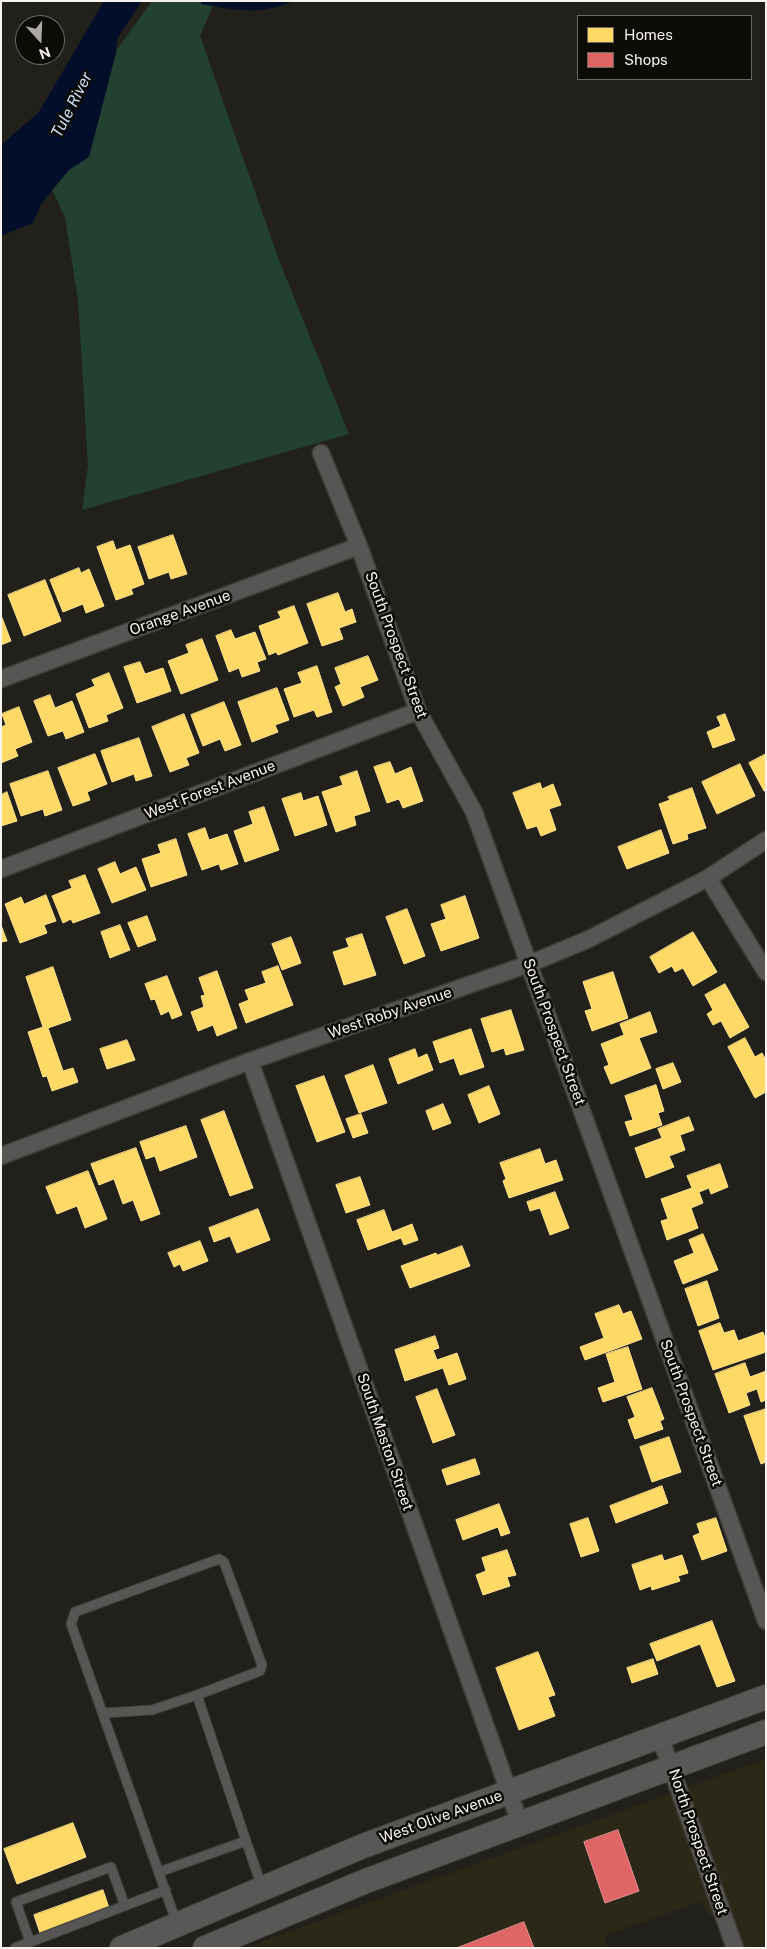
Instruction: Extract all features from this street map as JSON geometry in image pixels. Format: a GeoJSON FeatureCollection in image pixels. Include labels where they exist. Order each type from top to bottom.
{"type":"FeatureCollection","features":[{"type":"Feature","properties":{"kind":"main road","name":"West Olive Avenue"},"geometry":{"type":"LineString","coordinates":[[122,1948],[262,1887],[363,1846],[766,1697]]}},
{"type":"Feature","properties":{"kind":"main road"},"geometry":{"type":"LineString","coordinates":[[205,1948],[339,1892],[766,1732]]}},
{"type":"Feature","properties":{"kind":"main road"},"geometry":{"type":"LineString","coordinates":[[162,1948],[185,1937],[192,1931],[188,1919]]}},
{"type":"Feature","properties":{"kind":"street","name":"South Prospect Street"},"geometry":{"type":"LineString","coordinates":[[322,453],[359,546],[418,711],[474,812],[766,1621]]}},
{"type":"Feature","properties":{"kind":"street","name":"Orange Avenue"},"geometry":{"type":"LineString","coordinates":[[1,679],[359,546]]}},
{"type":"Feature","properties":{"kind":"street","name":"West Forest Avenue"},"geometry":{"type":"LineString","coordinates":[[1,869],[418,711]]}},
{"type":"Feature","properties":{"kind":"street","name":"West Roby Avenue"},"geometry":{"type":"LineString","coordinates":[[1,1156],[250,1061],[529,964],[589,939],[708,878],[766,840]]}},
{"type":"Feature","properties":{"kind":"street"},"geometry":{"type":"LineString","coordinates":[[708,878],[766,972]]}},
{"type":"Feature","properties":{"kind":"street","name":"South Maston Street"},"geometry":{"type":"LineString","coordinates":[[250,1061],[520,1823]]}},
{"type":"Feature","properties":{"kind":"street","name":"North Prospect Street"},"geometry":{"type":"LineString","coordinates":[[660,1737],[735,1948]]}},
{"type":"Feature","properties":{"kind":"lane"},"geometry":{"type":"LineString","coordinates":[[104,1713],[152,1710],[260,1671],[262,1666],[224,1562],[219,1559],[75,1612],[72,1624],[166,1890],[188,1919]]}},
{"type":"Feature","properties":{"kind":"lane"},"geometry":{"type":"LineString","coordinates":[[197,1695],[262,1887]]}},
{"type":"Feature","properties":{"kind":"lane"},"geometry":{"type":"LineString","coordinates":[[160,1872],[246,1841]]}},
{"type":"Feature","properties":{"kind":"lane"},"geometry":{"type":"LineString","coordinates":[[30,1942],[16,1902],[111,1867],[125,1906]]}},
{"type":"Feature","properties":{"kind":"lane"},"geometry":{"type":"LineString","coordinates":[[15,1948],[166,1890]]}},
{"type":"Feature","properties":{"kind":"shaded area"},"geometry":{"type":"Polygon","coordinates":[[[766,1759],[766,1948],[741,1948],[699,1902],[604,1936],[607,1948],[249,1948],[263,1941],[766,1759]]]}},
{"type":"Feature","properties":{"kind":"green space"},"geometry":{"type":"Polygon","coordinates":[[[152,1],[215,1],[200,36],[279,260],[349,434],[82,510],[88,466],[78,300],[65,218],[47,178],[93,83],[152,1]]]}},
{"type":"Feature","properties":{"kind":"water","name":"Tule River"},"geometry":{"type":"Polygon","coordinates":[[[104,1],[142,1],[117,39],[116,53],[89,157],[69,170],[41,204],[33,223],[1,236],[1,145],[39,112],[104,1]]]}},
{"type":"Feature","properties":{"kind":"water"},"geometry":{"type":"Polygon","coordinates":[[[201,1],[294,1],[269,9],[248,10],[201,4],[201,1]]]}},
{"type":"Feature","properties":{"kind":"building: Homes"},"geometry":{"type":"Polygon","coordinates":[[[173,535],[187,574],[171,579],[169,572],[149,579],[138,547],[173,535]]]}},
{"type":"Feature","properties":{"kind":"building: Homes"},"geometry":{"type":"Polygon","coordinates":[[[113,541],[116,550],[130,545],[144,584],[131,589],[133,594],[116,600],[97,547],[113,541]]]}},
{"type":"Feature","properties":{"kind":"building: Homes"},"geometry":{"type":"Polygon","coordinates":[[[79,568],[81,573],[89,569],[104,606],[86,613],[83,604],[63,612],[50,580],[79,568]]]}},
{"type":"Feature","properties":{"kind":"building: Homes"},"geometry":{"type":"Polygon","coordinates":[[[45,580],[61,621],[24,636],[8,595],[45,580]]]}},
{"type":"Feature","properties":{"kind":"building: Homes"},"geometry":{"type":"Polygon","coordinates":[[[338,593],[345,612],[352,609],[356,622],[339,628],[343,639],[322,646],[307,604],[338,593]]]}},
{"type":"Feature","properties":{"kind":"building: Homes"},"geometry":{"type":"Polygon","coordinates":[[[294,606],[308,643],[278,655],[276,652],[269,655],[259,626],[281,618],[278,612],[294,606]]]}},
{"type":"Feature","properties":{"kind":"building: Homes"},"geometry":{"type":"Polygon","coordinates":[[[1,615],[11,641],[1,645],[1,615]]]}},
{"type":"Feature","properties":{"kind":"building: Homes"},"geometry":{"type":"Polygon","coordinates":[[[231,630],[235,639],[255,632],[266,659],[257,662],[260,671],[242,677],[239,668],[229,672],[216,636],[231,630]]]}},
{"type":"Feature","properties":{"kind":"building: Homes"},"geometry":{"type":"Polygon","coordinates":[[[202,639],[218,680],[181,694],[168,661],[189,653],[186,645],[202,639]]]}},
{"type":"Feature","properties":{"kind":"building: Homes"},"geometry":{"type":"Polygon","coordinates":[[[368,656],[378,680],[360,687],[364,697],[343,706],[335,687],[341,684],[335,668],[368,656]]]}},
{"type":"Feature","properties":{"kind":"building: Homes"},"geometry":{"type":"Polygon","coordinates":[[[140,662],[145,674],[163,668],[171,691],[137,703],[124,667],[140,662]]]}},
{"type":"Feature","properties":{"kind":"building: Homes"},"geometry":{"type":"Polygon","coordinates":[[[317,666],[332,712],[317,717],[314,710],[294,717],[284,689],[302,683],[298,673],[317,666]]]}},
{"type":"Feature","properties":{"kind":"building: Homes"},"geometry":{"type":"Polygon","coordinates":[[[109,673],[123,708],[106,715],[108,721],[89,728],[76,694],[95,686],[92,680],[109,673]]]}},
{"type":"Feature","properties":{"kind":"building: Homes"},"geometry":{"type":"Polygon","coordinates":[[[277,688],[289,720],[275,725],[278,732],[252,742],[238,702],[277,688]]]}},
{"type":"Feature","properties":{"kind":"building: Homes"},"geometry":{"type":"Polygon","coordinates":[[[50,695],[55,708],[72,701],[84,732],[66,739],[63,731],[48,736],[34,701],[50,695]]]}},
{"type":"Feature","properties":{"kind":"building: Homes"},"geometry":{"type":"Polygon","coordinates":[[[224,702],[241,745],[225,751],[220,739],[203,746],[191,715],[224,702]]]}},
{"type":"Feature","properties":{"kind":"building: Homes"},"geometry":{"type":"Polygon","coordinates":[[[19,707],[32,742],[15,749],[18,756],[1,763],[1,727],[6,725],[2,714],[19,707]]]}},
{"type":"Feature","properties":{"kind":"building: Homes"},"geometry":{"type":"Polygon","coordinates":[[[184,714],[199,753],[186,758],[189,765],[170,772],[152,727],[184,714]]]}},
{"type":"Feature","properties":{"kind":"building: Homes"},"geometry":{"type":"Polygon","coordinates":[[[725,714],[735,740],[713,748],[707,732],[721,726],[717,717],[725,714]]]}},
{"type":"Feature","properties":{"kind":"building: Homes"},"geometry":{"type":"Polygon","coordinates":[[[139,738],[152,776],[136,781],[134,774],[112,782],[101,751],[139,738]]]}},
{"type":"Feature","properties":{"kind":"building: Homes"},"geometry":{"type":"Polygon","coordinates":[[[95,754],[107,784],[87,792],[90,800],[73,806],[58,768],[95,754]]]}},
{"type":"Feature","properties":{"kind":"building: Homes"},"geometry":{"type":"Polygon","coordinates":[[[766,754],[766,791],[764,791],[749,763],[766,754]]]}},
{"type":"Feature","properties":{"kind":"building: Homes"},"geometry":{"type":"Polygon","coordinates":[[[390,762],[395,774],[411,767],[423,801],[403,808],[399,799],[387,803],[374,767],[390,762]]]}},
{"type":"Feature","properties":{"kind":"building: Homes"},"geometry":{"type":"Polygon","coordinates":[[[740,764],[755,796],[717,814],[702,782],[740,764]]]}},
{"type":"Feature","properties":{"kind":"building: Homes"},"geometry":{"type":"Polygon","coordinates":[[[48,771],[62,810],[45,816],[43,809],[21,816],[10,784],[48,771]]]}},
{"type":"Feature","properties":{"kind":"building: Homes"},"geometry":{"type":"Polygon","coordinates":[[[357,771],[370,811],[354,816],[356,825],[336,832],[322,792],[343,785],[340,777],[357,771]]]}},
{"type":"Feature","properties":{"kind":"building: Homes"},"geometry":{"type":"Polygon","coordinates":[[[540,783],[542,789],[553,784],[561,805],[549,809],[556,830],[541,836],[537,826],[527,829],[513,793],[540,783]]]}},
{"type":"Feature","properties":{"kind":"building: Homes"},"geometry":{"type":"Polygon","coordinates":[[[692,788],[706,828],[687,834],[688,839],[673,844],[659,804],[670,800],[668,797],[692,788]]]}},
{"type":"Feature","properties":{"kind":"building: Homes"},"geometry":{"type":"Polygon","coordinates":[[[7,792],[17,821],[1,826],[1,795],[7,792]]]}},
{"type":"Feature","properties":{"kind":"building: Homes"},"geometry":{"type":"Polygon","coordinates":[[[301,793],[303,801],[318,796],[327,825],[295,836],[282,799],[301,793]]]}},
{"type":"Feature","properties":{"kind":"building: Homes"},"geometry":{"type":"Polygon","coordinates":[[[264,807],[279,850],[245,862],[234,831],[253,824],[249,812],[264,807]]]}},
{"type":"Feature","properties":{"kind":"building: Homes"},"geometry":{"type":"Polygon","coordinates":[[[205,828],[209,840],[227,834],[238,864],[221,870],[219,864],[202,870],[188,834],[205,828]]]}},
{"type":"Feature","properties":{"kind":"building: Homes"},"geometry":{"type":"Polygon","coordinates":[[[661,830],[669,853],[627,869],[618,847],[661,830]]]}},
{"type":"Feature","properties":{"kind":"building: Homes"},"geometry":{"type":"Polygon","coordinates":[[[176,839],[187,875],[151,887],[142,859],[161,853],[158,845],[176,839]]]}},
{"type":"Feature","properties":{"kind":"building: Homes"},"geometry":{"type":"Polygon","coordinates":[[[115,862],[120,874],[136,867],[146,890],[112,903],[98,869],[115,862]]]}},
{"type":"Feature","properties":{"kind":"building: Homes"},"geometry":{"type":"Polygon","coordinates":[[[85,875],[100,913],[73,923],[71,919],[63,923],[52,896],[72,888],[69,881],[85,875]]]}},
{"type":"Feature","properties":{"kind":"building: Homes"},"geometry":{"type":"Polygon","coordinates":[[[46,895],[56,921],[44,925],[47,933],[20,943],[5,904],[21,897],[24,904],[46,895]]]}},
{"type":"Feature","properties":{"kind":"building: Homes"},"geometry":{"type":"Polygon","coordinates":[[[465,896],[479,938],[441,951],[431,924],[446,919],[441,905],[465,896]]]}},
{"type":"Feature","properties":{"kind":"building: Homes"},"geometry":{"type":"Polygon","coordinates":[[[407,909],[425,956],[404,964],[386,917],[407,909]]]}},
{"type":"Feature","properties":{"kind":"building: Homes"},"geometry":{"type":"Polygon","coordinates":[[[147,916],[156,940],[138,947],[128,923],[147,916]]]}},
{"type":"Feature","properties":{"kind":"building: Homes"},"geometry":{"type":"Polygon","coordinates":[[[1,925],[7,941],[1,942],[1,925]]]}},
{"type":"Feature","properties":{"kind":"building: Homes"},"geometry":{"type":"Polygon","coordinates":[[[120,925],[130,950],[110,958],[101,932],[120,925]]]}},
{"type":"Feature","properties":{"kind":"building: Homes"},"geometry":{"type":"Polygon","coordinates":[[[693,932],[717,972],[693,986],[683,968],[675,972],[672,966],[659,973],[650,957],[693,932]]]}},
{"type":"Feature","properties":{"kind":"building: Homes"},"geometry":{"type":"Polygon","coordinates":[[[362,934],[376,975],[344,985],[333,952],[349,947],[346,939],[362,934]]]}},
{"type":"Feature","properties":{"kind":"building: Homes"},"geometry":{"type":"Polygon","coordinates":[[[291,937],[301,963],[282,970],[272,944],[291,937]]]}},
{"type":"Feature","properties":{"kind":"building: Homes"},"geometry":{"type":"Polygon","coordinates":[[[278,966],[293,1005],[246,1023],[239,1004],[249,1000],[245,990],[266,983],[262,972],[278,966]]]}},
{"type":"Feature","properties":{"kind":"building: Homes"},"geometry":{"type":"Polygon","coordinates":[[[53,967],[71,1020],[48,1028],[63,1071],[73,1068],[78,1082],[52,1091],[47,1076],[43,1077],[28,1032],[43,1027],[26,977],[53,967]]]}},
{"type":"Feature","properties":{"kind":"building: Homes"},"geometry":{"type":"Polygon","coordinates":[[[217,971],[237,1028],[217,1036],[213,1025],[198,1031],[191,1012],[204,1007],[201,996],[205,995],[199,978],[217,971]]]}},
{"type":"Feature","properties":{"kind":"building: Homes"},"geometry":{"type":"Polygon","coordinates":[[[613,972],[628,1018],[592,1031],[585,1011],[592,1009],[583,982],[613,972]]]}},
{"type":"Feature","properties":{"kind":"building: Homes"},"geometry":{"type":"Polygon","coordinates":[[[167,976],[182,1015],[172,1019],[169,1011],[161,1015],[155,999],[151,1000],[145,984],[167,976]]]}},
{"type":"Feature","properties":{"kind":"building: Homes"},"geometry":{"type":"Polygon","coordinates":[[[725,984],[749,1027],[730,1038],[721,1021],[713,1025],[707,1014],[713,1010],[705,995],[725,984]]]}},
{"type":"Feature","properties":{"kind":"building: Homes"},"geometry":{"type":"Polygon","coordinates":[[[511,1010],[524,1050],[506,1055],[504,1048],[492,1052],[481,1019],[511,1010]]]}},
{"type":"Feature","properties":{"kind":"building: Homes"},"geometry":{"type":"Polygon","coordinates":[[[650,1012],[657,1032],[639,1038],[651,1068],[611,1084],[604,1067],[609,1065],[601,1044],[624,1035],[620,1024],[650,1012]]]}},
{"type":"Feature","properties":{"kind":"building: Homes"},"geometry":{"type":"Polygon","coordinates":[[[471,1029],[484,1067],[460,1075],[454,1058],[440,1063],[433,1042],[471,1029]]]}},
{"type":"Feature","properties":{"kind":"building: Homes"},"geometry":{"type":"Polygon","coordinates":[[[745,1038],[755,1057],[762,1053],[766,1060],[766,1092],[755,1098],[728,1047],[745,1038]]]}},
{"type":"Feature","properties":{"kind":"building: Homes"},"geometry":{"type":"Polygon","coordinates":[[[127,1040],[135,1060],[107,1069],[100,1049],[127,1040]]]}},
{"type":"Feature","properties":{"kind":"building: Homes"},"geometry":{"type":"Polygon","coordinates":[[[415,1049],[418,1058],[427,1054],[433,1070],[398,1084],[389,1059],[415,1049]]]}},
{"type":"Feature","properties":{"kind":"building: Homes"},"geometry":{"type":"Polygon","coordinates":[[[673,1063],[681,1082],[663,1089],[656,1069],[673,1063]]]}},
{"type":"Feature","properties":{"kind":"building: Homes"},"geometry":{"type":"Polygon","coordinates":[[[373,1065],[387,1103],[359,1113],[345,1076],[373,1065]]]}},
{"type":"Feature","properties":{"kind":"building: Homes"},"geometry":{"type":"Polygon","coordinates":[[[324,1076],[345,1132],[317,1142],[296,1086],[324,1076]]]}},
{"type":"Feature","properties":{"kind":"building: Homes"},"geometry":{"type":"Polygon","coordinates":[[[656,1085],[664,1111],[658,1113],[662,1125],[630,1136],[625,1122],[633,1120],[625,1096],[656,1085]]]}},
{"type":"Feature","properties":{"kind":"building: Homes"},"geometry":{"type":"Polygon","coordinates":[[[489,1086],[500,1114],[479,1123],[468,1095],[489,1086]]]}},
{"type":"Feature","properties":{"kind":"building: Homes"},"geometry":{"type":"Polygon","coordinates":[[[443,1104],[451,1123],[433,1130],[426,1111],[443,1104]]]}},
{"type":"Feature","properties":{"kind":"building: Homes"},"geometry":{"type":"Polygon","coordinates":[[[224,1111],[253,1188],[230,1196],[201,1120],[224,1111]]]}},
{"type":"Feature","properties":{"kind":"building: Homes"},"geometry":{"type":"Polygon","coordinates":[[[361,1114],[368,1133],[353,1138],[346,1119],[361,1114]]]}},
{"type":"Feature","properties":{"kind":"building: Homes"},"geometry":{"type":"Polygon","coordinates":[[[689,1117],[694,1130],[680,1135],[685,1150],[669,1156],[674,1167],[646,1178],[635,1148],[662,1138],[658,1129],[689,1117]]]}},
{"type":"Feature","properties":{"kind":"building: Homes"},"geometry":{"type":"Polygon","coordinates":[[[186,1126],[197,1157],[160,1171],[155,1156],[146,1159],[140,1142],[186,1126]]]}},
{"type":"Feature","properties":{"kind":"building: Homes"},"geometry":{"type":"Polygon","coordinates":[[[136,1148],[160,1214],[141,1221],[133,1200],[123,1204],[114,1179],[99,1185],[91,1164],[136,1148]]]}},
{"type":"Feature","properties":{"kind":"building: Homes"},"geometry":{"type":"Polygon","coordinates":[[[540,1149],[545,1164],[556,1160],[563,1180],[509,1198],[503,1181],[506,1179],[500,1163],[540,1149]]]}},
{"type":"Feature","properties":{"kind":"building: Homes"},"geometry":{"type":"Polygon","coordinates":[[[720,1164],[728,1187],[711,1194],[709,1188],[699,1192],[703,1203],[691,1208],[698,1228],[667,1240],[661,1221],[668,1219],[661,1199],[692,1188],[687,1176],[720,1164]]]}},
{"type":"Feature","properties":{"kind":"building: Homes"},"geometry":{"type":"Polygon","coordinates":[[[88,1171],[107,1219],[85,1228],[77,1206],[57,1214],[46,1187],[88,1171]]]}},
{"type":"Feature","properties":{"kind":"building: Homes"},"geometry":{"type":"Polygon","coordinates":[[[360,1177],[370,1205],[346,1213],[336,1185],[360,1177]]]}},
{"type":"Feature","properties":{"kind":"building: Homes"},"geometry":{"type":"Polygon","coordinates":[[[555,1192],[569,1228],[550,1235],[540,1208],[530,1211],[527,1202],[555,1192]]]}},
{"type":"Feature","properties":{"kind":"building: Homes"},"geometry":{"type":"Polygon","coordinates":[[[258,1209],[270,1240],[237,1253],[230,1236],[214,1242],[209,1228],[258,1209]]]}},
{"type":"Feature","properties":{"kind":"building: Homes"},"geometry":{"type":"Polygon","coordinates":[[[384,1210],[392,1232],[412,1224],[418,1240],[404,1245],[401,1238],[368,1250],[357,1220],[384,1210]]]}},
{"type":"Feature","properties":{"kind":"building: Homes"},"geometry":{"type":"Polygon","coordinates":[[[703,1234],[718,1270],[683,1284],[674,1261],[694,1253],[689,1240],[703,1234]]]}},
{"type":"Feature","properties":{"kind":"building: Homes"},"geometry":{"type":"Polygon","coordinates":[[[200,1241],[208,1261],[183,1271],[180,1264],[174,1267],[168,1253],[200,1241]]]}},
{"type":"Feature","properties":{"kind":"building: Homes"},"geometry":{"type":"Polygon","coordinates":[[[462,1246],[470,1266],[410,1288],[401,1266],[462,1246]]]}},
{"type":"Feature","properties":{"kind":"building: Homes"},"geometry":{"type":"Polygon","coordinates":[[[707,1281],[719,1318],[698,1326],[685,1289],[707,1281]]]}},
{"type":"Feature","properties":{"kind":"building: Homes"},"geometry":{"type":"Polygon","coordinates":[[[619,1305],[623,1314],[631,1311],[642,1339],[585,1360],[580,1347],[604,1338],[595,1314],[619,1305]]]}},
{"type":"Feature","properties":{"kind":"building: Homes"},"geometry":{"type":"Polygon","coordinates":[[[720,1323],[724,1333],[734,1330],[738,1341],[763,1332],[766,1340],[766,1352],[713,1370],[699,1331],[720,1323]]]}},
{"type":"Feature","properties":{"kind":"building: Homes"},"geometry":{"type":"Polygon","coordinates":[[[435,1336],[439,1348],[433,1350],[437,1360],[457,1353],[466,1379],[449,1385],[443,1368],[405,1381],[395,1350],[435,1336]]]}},
{"type":"Feature","properties":{"kind":"building: Homes"},"geometry":{"type":"Polygon","coordinates":[[[628,1347],[642,1389],[603,1402],[598,1388],[615,1382],[606,1354],[628,1347]]]}},
{"type":"Feature","properties":{"kind":"building: Homes"},"geometry":{"type":"Polygon","coordinates":[[[745,1363],[750,1377],[766,1371],[766,1400],[761,1402],[757,1389],[746,1393],[750,1405],[729,1413],[715,1374],[745,1363]]]}},
{"type":"Feature","properties":{"kind":"building: Homes"},"geometry":{"type":"Polygon","coordinates":[[[652,1388],[664,1419],[660,1421],[663,1429],[635,1439],[628,1420],[635,1417],[627,1397],[652,1388]]]}},
{"type":"Feature","properties":{"kind":"building: Homes"},"geometry":{"type":"Polygon","coordinates":[[[437,1389],[455,1435],[433,1443],[416,1397],[437,1389]]]}},
{"type":"Feature","properties":{"kind":"building: Homes"},"geometry":{"type":"Polygon","coordinates":[[[766,1409],[766,1462],[761,1464],[744,1416],[766,1409]]]}},
{"type":"Feature","properties":{"kind":"building: Homes"},"geometry":{"type":"Polygon","coordinates":[[[669,1437],[681,1472],[652,1482],[640,1447],[669,1437]]]}},
{"type":"Feature","properties":{"kind":"building: Homes"},"geometry":{"type":"Polygon","coordinates":[[[475,1459],[480,1474],[447,1485],[442,1470],[475,1459]]]}},
{"type":"Feature","properties":{"kind":"building: Homes"},"geometry":{"type":"Polygon","coordinates":[[[662,1486],[668,1503],[616,1523],[610,1506],[662,1486]]]}},
{"type":"Feature","properties":{"kind":"building: Homes"},"geometry":{"type":"Polygon","coordinates":[[[499,1504],[510,1533],[501,1536],[498,1527],[463,1540],[456,1520],[499,1504]]]}},
{"type":"Feature","properties":{"kind":"building: Homes"},"geometry":{"type":"Polygon","coordinates":[[[588,1518],[599,1551],[581,1557],[570,1524],[588,1518]]]}},
{"type":"Feature","properties":{"kind":"building: Homes"},"geometry":{"type":"Polygon","coordinates":[[[716,1518],[727,1551],[702,1560],[693,1536],[700,1533],[697,1524],[716,1518]]]}},
{"type":"Feature","properties":{"kind":"building: Homes"},"geometry":{"type":"Polygon","coordinates":[[[507,1550],[516,1575],[507,1577],[510,1586],[483,1595],[476,1575],[486,1571],[482,1558],[507,1550]]]}},
{"type":"Feature","properties":{"kind":"building: Homes"},"geometry":{"type":"Polygon","coordinates":[[[662,1555],[664,1561],[682,1555],[688,1573],[678,1576],[680,1581],[652,1590],[651,1586],[640,1590],[632,1565],[662,1555]]]}},
{"type":"Feature","properties":{"kind":"building: Homes"},"geometry":{"type":"Polygon","coordinates":[[[712,1621],[735,1681],[717,1687],[700,1644],[657,1661],[650,1644],[712,1621]]]}},
{"type":"Feature","properties":{"kind":"building: Homes"},"geometry":{"type":"Polygon","coordinates":[[[538,1652],[555,1695],[548,1697],[555,1716],[519,1730],[496,1668],[538,1652]]]}},
{"type":"Feature","properties":{"kind":"building: Homes"},"geometry":{"type":"Polygon","coordinates":[[[653,1659],[658,1674],[632,1683],[627,1668],[653,1659]]]}},
{"type":"Feature","properties":{"kind":"building: Homes"},"geometry":{"type":"Polygon","coordinates":[[[73,1823],[86,1857],[17,1884],[4,1849],[73,1823]]]}},
{"type":"Feature","properties":{"kind":"building: Homes"},"geometry":{"type":"Polygon","coordinates":[[[103,1890],[109,1908],[40,1933],[34,1915],[103,1890]]]}},
{"type":"Feature","properties":{"kind":"building: Shops"},"geometry":{"type":"Polygon","coordinates":[[[618,1830],[639,1891],[605,1903],[584,1842],[618,1830]]]}},
{"type":"Feature","properties":{"kind":"building: Shops"},"geometry":{"type":"Polygon","coordinates":[[[524,1922],[534,1948],[457,1948],[524,1922]]]}}]}
